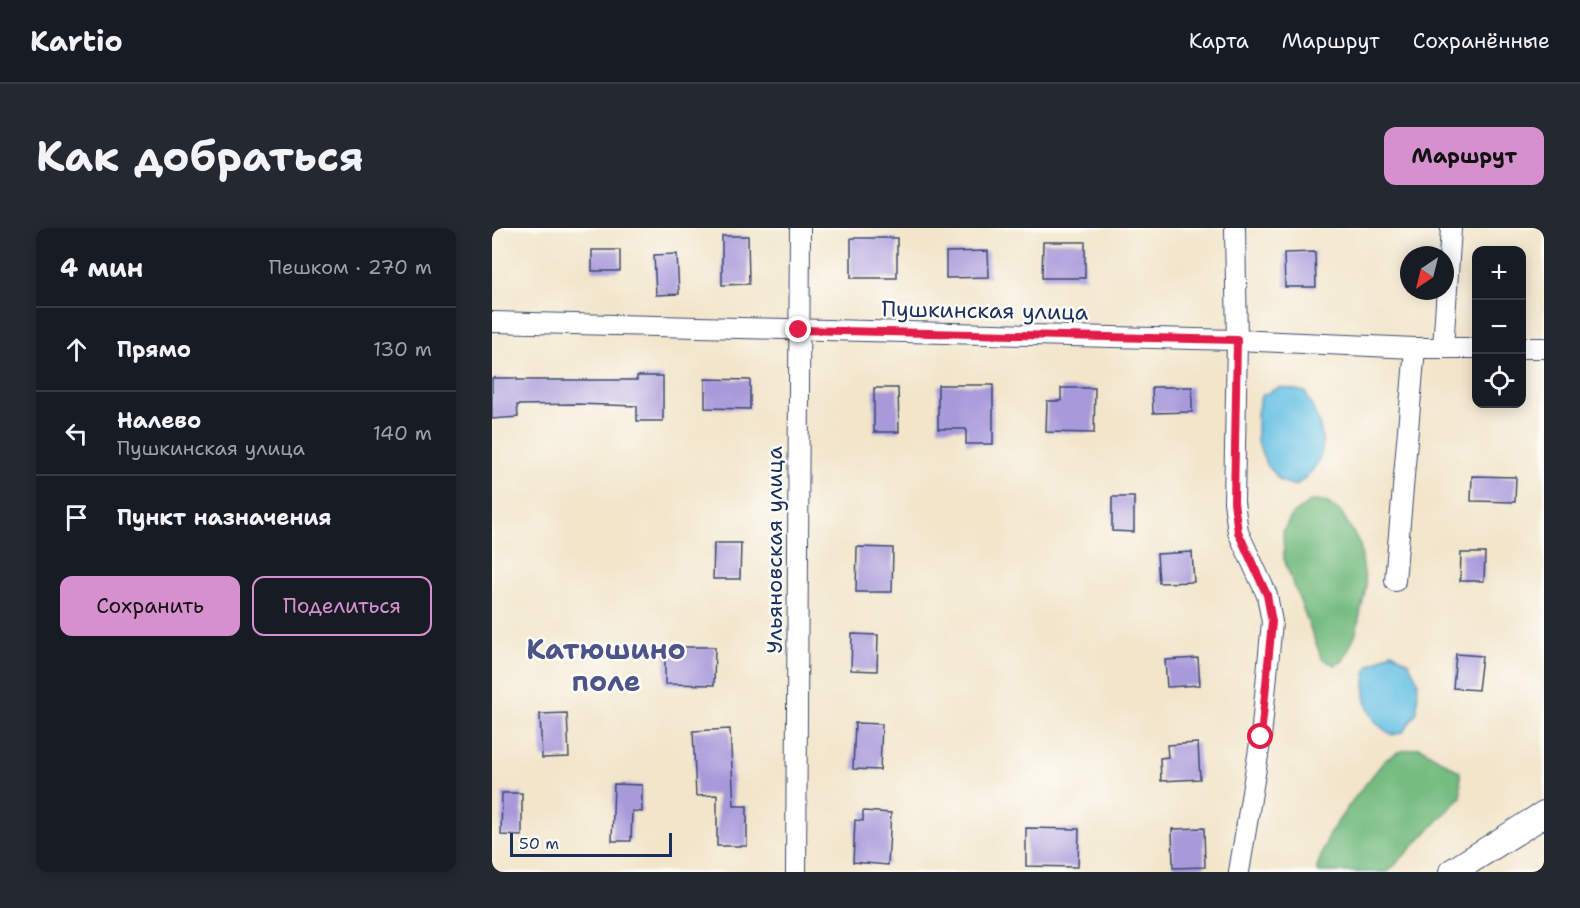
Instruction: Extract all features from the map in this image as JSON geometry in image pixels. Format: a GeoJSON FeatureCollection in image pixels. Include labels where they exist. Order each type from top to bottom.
{"type":"FeatureCollection","features":[{"type":"Feature","properties":{"kind":"street","name":"Ульяновская улица"},"geometry":{"type":"LineString","coordinates":[[796,872],[800,228]]}},
{"type":"Feature","properties":{"kind":"street"},"geometry":{"type":"LineString","coordinates":[[1235,228],[1237,340],[1234,502],[1238,532],[1267,595],[1272,622],[1261,737],[1239,872]]}},
{"type":"Feature","properties":{"kind":"street"},"geometry":{"type":"LineString","coordinates":[[1443,348],[1451,228]]}},
{"type":"Feature","properties":{"kind":"street","name":"Пушкинская улица"},"geometry":{"type":"LineString","coordinates":[[492,322],[1472,348]]}},
{"type":"Feature","properties":{"kind":"street"},"geometry":{"type":"LineString","coordinates":[[1395,581],[1415,348]]}},
{"type":"Feature","properties":{"kind":"street"},"geometry":{"type":"LineString","coordinates":[[1526,348],[1544,348]]}},
{"type":"Feature","properties":{"kind":"street"},"geometry":{"type":"LineString","coordinates":[[1452,872],[1544,814]]}},
{"type":"Feature","properties":{"kind":"green space"},"geometry":{"type":"Polygon","coordinates":[[[1311,501],[1325,501],[1341,512],[1360,544],[1366,587],[1356,633],[1343,661],[1335,665],[1322,659],[1284,559],[1283,531],[1292,515],[1311,501]]]}},
{"type":"Feature","properties":{"kind":"green space"},"geometry":{"type":"Polygon","coordinates":[[[1420,747],[1460,772],[1461,797],[1388,872],[1317,872],[1329,834],[1385,760],[1398,752],[1420,747]]]}},
{"type":"Feature","properties":{"kind":"water"},"geometry":{"type":"Polygon","coordinates":[[[1280,387],[1305,392],[1321,431],[1321,454],[1317,465],[1295,486],[1281,481],[1266,464],[1257,440],[1257,413],[1261,396],[1280,387]]]}},
{"type":"Feature","properties":{"kind":"water"},"geometry":{"type":"Polygon","coordinates":[[[1392,652],[1408,662],[1418,681],[1417,712],[1403,732],[1393,735],[1377,723],[1371,715],[1365,697],[1368,666],[1392,652]]]}},
{"type":"Feature","properties":{"kind":"building"},"geometry":{"type":"Polygon","coordinates":[[[722,236],[748,236],[749,284],[722,285],[722,236]]]}},
{"type":"Feature","properties":{"kind":"building"},"geometry":{"type":"Polygon","coordinates":[[[851,238],[897,238],[897,278],[851,278],[851,238]]]}},
{"type":"Feature","properties":{"kind":"building"},"geometry":{"type":"Polygon","coordinates":[[[1043,242],[1085,242],[1085,278],[1042,278],[1043,242]]]}},
{"type":"Feature","properties":{"kind":"building"},"geometry":{"type":"Polygon","coordinates":[[[592,250],[620,250],[620,271],[592,271],[592,250]]]}},
{"type":"Feature","properties":{"kind":"building"},"geometry":{"type":"Polygon","coordinates":[[[988,251],[989,277],[946,278],[946,252],[988,251]]]}},
{"type":"Feature","properties":{"kind":"building"},"geometry":{"type":"Polygon","coordinates":[[[1315,252],[1316,287],[1285,287],[1284,253],[1315,252]]]}},
{"type":"Feature","properties":{"kind":"building"},"geometry":{"type":"Polygon","coordinates":[[[677,254],[679,294],[656,295],[654,255],[677,254]]]}},
{"type":"Feature","properties":{"kind":"building"},"geometry":{"type":"Polygon","coordinates":[[[637,376],[663,376],[663,421],[637,421],[637,406],[576,404],[517,405],[518,417],[492,419],[492,378],[637,380],[637,376]]]}},
{"type":"Feature","properties":{"kind":"building"},"geometry":{"type":"Polygon","coordinates":[[[705,379],[750,380],[750,409],[705,408],[705,379]]]}},
{"type":"Feature","properties":{"kind":"building"},"geometry":{"type":"Polygon","coordinates":[[[938,385],[993,385],[993,444],[966,444],[966,429],[938,429],[938,385]]]}},
{"type":"Feature","properties":{"kind":"building"},"geometry":{"type":"Polygon","coordinates":[[[1152,387],[1192,387],[1192,412],[1153,413],[1152,387]]]}},
{"type":"Feature","properties":{"kind":"building"},"geometry":{"type":"Polygon","coordinates":[[[874,388],[898,388],[899,432],[874,432],[874,388]]]}},
{"type":"Feature","properties":{"kind":"building"},"geometry":{"type":"Polygon","coordinates":[[[1061,388],[1095,388],[1094,433],[1046,432],[1047,401],[1061,401],[1061,388]]]}},
{"type":"Feature","properties":{"kind":"building"},"geometry":{"type":"Polygon","coordinates":[[[1472,476],[1516,477],[1515,502],[1471,501],[1472,476]]]}},
{"type":"Feature","properties":{"kind":"building"},"geometry":{"type":"Polygon","coordinates":[[[1112,497],[1134,497],[1134,532],[1112,531],[1112,497]]]}},
{"type":"Feature","properties":{"kind":"building"},"geometry":{"type":"Polygon","coordinates":[[[714,543],[741,543],[740,579],[713,579],[714,543]]]}},
{"type":"Feature","properties":{"kind":"building"},"geometry":{"type":"Polygon","coordinates":[[[857,547],[893,548],[892,592],[856,592],[857,547]]]}},
{"type":"Feature","properties":{"kind":"building"},"geometry":{"type":"Polygon","coordinates":[[[1192,552],[1194,582],[1159,583],[1157,554],[1192,552]]]}},
{"type":"Feature","properties":{"kind":"building"},"geometry":{"type":"Polygon","coordinates":[[[1461,553],[1485,553],[1484,581],[1460,581],[1461,553]]]}},
{"type":"Feature","properties":{"kind":"building"},"geometry":{"type":"Polygon","coordinates":[[[852,634],[878,635],[877,671],[851,670],[852,634]]]}},
{"type":"Feature","properties":{"kind":"building"},"geometry":{"type":"Polygon","coordinates":[[[665,647],[715,647],[714,685],[665,684],[665,647]]]}},
{"type":"Feature","properties":{"kind":"building"},"geometry":{"type":"Polygon","coordinates":[[[1456,654],[1482,656],[1478,690],[1453,688],[1456,654]]]}},
{"type":"Feature","properties":{"kind":"building"},"geometry":{"type":"Polygon","coordinates":[[[1198,658],[1200,685],[1167,687],[1165,660],[1198,658]]]}},
{"type":"Feature","properties":{"kind":"building"},"geometry":{"type":"Polygon","coordinates":[[[567,713],[569,757],[542,758],[540,714],[567,713]]]}},
{"type":"Feature","properties":{"kind":"building"},"geometry":{"type":"Polygon","coordinates":[[[855,723],[882,724],[880,770],[853,769],[855,723]]]}},
{"type":"Feature","properties":{"kind":"building"},"geometry":{"type":"Polygon","coordinates":[[[730,729],[734,806],[747,806],[747,846],[717,846],[717,795],[696,796],[693,731],[730,729]]]}},
{"type":"Feature","properties":{"kind":"building"},"geometry":{"type":"Polygon","coordinates":[[[1198,743],[1200,779],[1161,781],[1160,758],[1168,757],[1167,745],[1198,743]]]}},
{"type":"Feature","properties":{"kind":"building"},"geometry":{"type":"Polygon","coordinates":[[[614,784],[642,785],[642,812],[632,811],[631,841],[612,841],[614,784]]]}},
{"type":"Feature","properties":{"kind":"building"},"geometry":{"type":"Polygon","coordinates":[[[502,793],[522,793],[522,836],[501,835],[502,793]]]}},
{"type":"Feature","properties":{"kind":"building"},"geometry":{"type":"Polygon","coordinates":[[[863,811],[891,813],[888,865],[853,862],[855,820],[863,821],[863,811]]]}},
{"type":"Feature","properties":{"kind":"building"},"geometry":{"type":"Polygon","coordinates":[[[1026,828],[1079,829],[1078,867],[1026,866],[1026,828]]]}},
{"type":"Feature","properties":{"kind":"building"},"geometry":{"type":"Polygon","coordinates":[[[1204,828],[1205,867],[1173,868],[1172,829],[1204,828]]]}},
{"type":"Feature","properties":{"kind":"district","name":"Катюшино поле"},"geometry":{"type":"Point","coordinates":[606,665]}},
{"type":"Feature","properties":{"kind":"route"},"geometry":{"type":"LineString","coordinates":[[799,330],[1237,340],[1234,502],[1238,532],[1267,595],[1272,622],[1261,737]]}}]}
